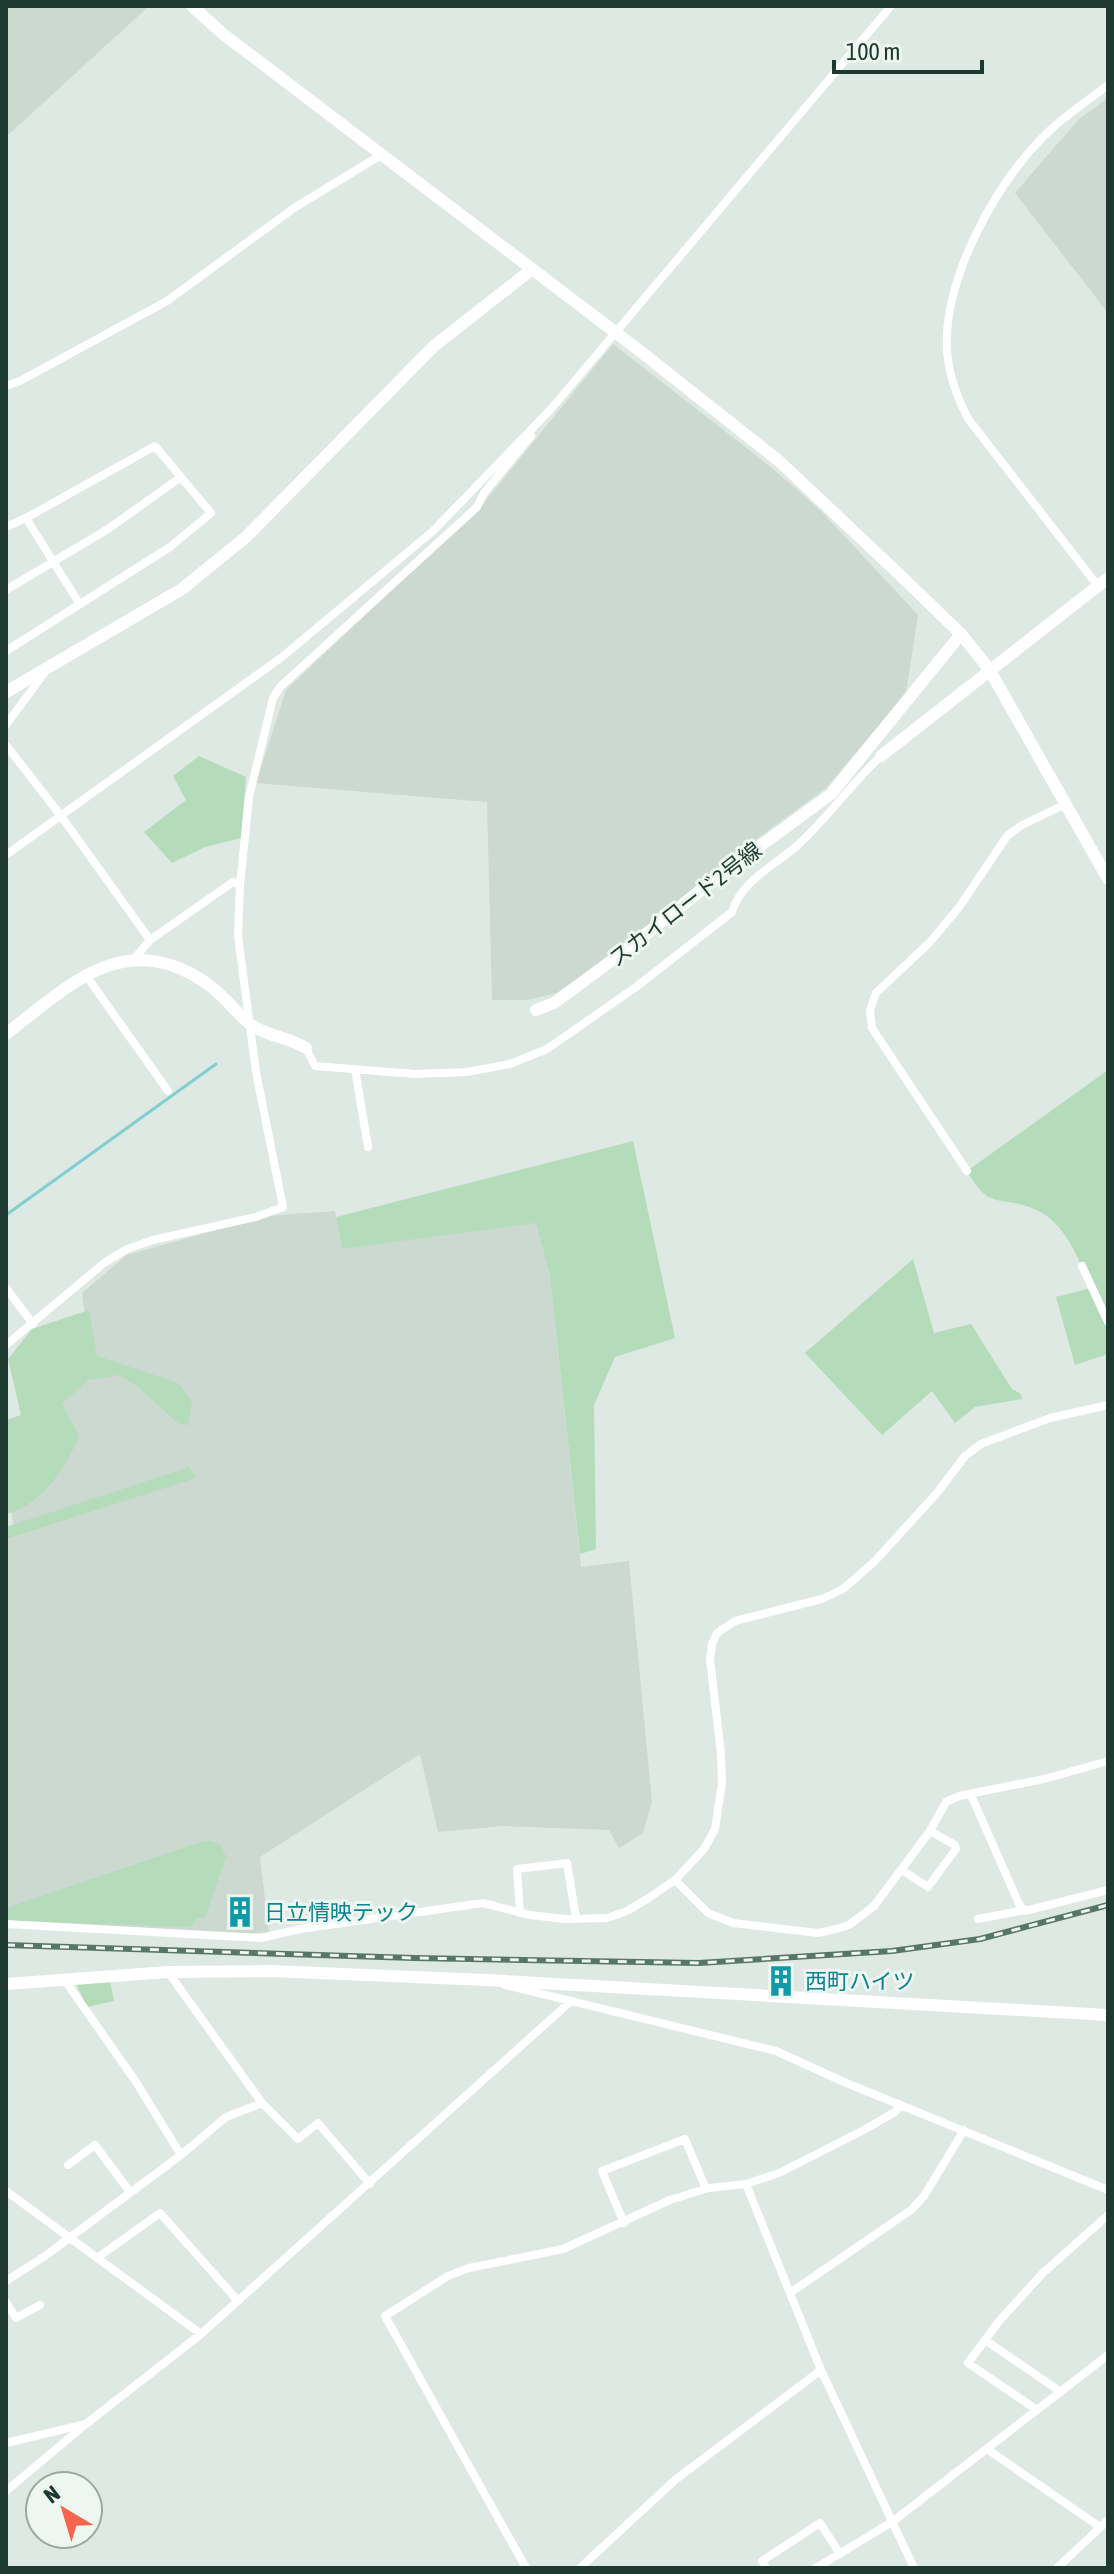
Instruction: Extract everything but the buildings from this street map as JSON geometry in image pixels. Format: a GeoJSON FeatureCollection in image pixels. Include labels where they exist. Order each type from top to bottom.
{"type":"FeatureCollection","features":[{"type":"Feature","properties":{"kind":"street"},"geometry":{"type":"LineString","coordinates":[[192,6],[223,34],[779,461],[961,634],[989,669],[1108,879]]}},
{"type":"Feature","properties":{"kind":"street"},"geometry":{"type":"LineString","coordinates":[[6,855],[282,657],[433,531],[541,419],[773,149],[891,6]]}},
{"type":"Feature","properties":{"kind":"street"},"geometry":{"type":"LineString","coordinates":[[6,1034],[85,974],[120,961],[156,961],[205,982],[230,1002],[251,1025],[306,1048],[315,1066],[415,1074],[467,1072],[510,1064],[547,1049],[636,987],[732,912],[736,900],[770,866],[799,844],[881,756],[1103,582],[969,420],[958,401],[952,381],[947,334],[952,302],[968,253],[1015,168],[1043,136],[1108,85]]}},
{"type":"Feature","properties":{"kind":"street"},"geometry":{"type":"LineString","coordinates":[[6,386],[167,301],[294,208],[381,155]]}},
{"type":"Feature","properties":{"kind":"street"},"geometry":{"type":"LineString","coordinates":[[6,692],[182,589],[246,537],[434,346],[531,270]]}},
{"type":"Feature","properties":{"kind":"street"},"geometry":{"type":"LineString","coordinates":[[6,1345],[104,1263],[127,1249],[153,1240],[256,1217],[283,1207],[256,1072],[238,936],[249,797],[273,698],[280,687],[477,507],[484,493],[529,439],[541,419]]}},
{"type":"Feature","properties":{"kind":"street"},"geometry":{"type":"LineString","coordinates":[[6,527],[155,446],[211,513],[170,547],[6,651]]}},
{"type":"Feature","properties":{"kind":"street"},"geometry":{"type":"LineString","coordinates":[[6,590],[108,529],[181,477]]}},
{"type":"Feature","properties":{"kind":"street"},"geometry":{"type":"LineString","coordinates":[[26,518],[79,603]]}},
{"type":"Feature","properties":{"kind":"street","name":"スカイロード2号線"},"geometry":{"type":"LineString","coordinates":[[536,1010],[554,1003],[831,794],[961,634]]}},
{"type":"Feature","properties":{"kind":"street"},"geometry":{"type":"LineString","coordinates":[[6,725],[48,668]]}},
{"type":"Feature","properties":{"kind":"street"},"geometry":{"type":"LineString","coordinates":[[6,745],[150,940]]}},
{"type":"Feature","properties":{"kind":"street"},"geometry":{"type":"LineString","coordinates":[[967,1171],[872,1028],[870,1010],[876,993],[930,942],[960,906],[1007,836],[1022,825],[1066,804]]}},
{"type":"Feature","properties":{"kind":"street"},"geometry":{"type":"LineString","coordinates":[[133,960],[150,940],[233,882],[240,885]]}},
{"type":"Feature","properties":{"kind":"street"},"geometry":{"type":"LineString","coordinates":[[85,974],[168,1091]]}},
{"type":"Feature","properties":{"kind":"street"},"geometry":{"type":"LineString","coordinates":[[355,1069],[368,1147]]}},
{"type":"Feature","properties":{"kind":"street"},"geometry":{"type":"LineString","coordinates":[[1082,1266],[1108,1322]]}},
{"type":"Feature","properties":{"kind":"street"},"geometry":{"type":"LineString","coordinates":[[6,1288],[33,1324]]}},
{"type":"Feature","properties":{"kind":"street"},"geometry":{"type":"LineString","coordinates":[[6,1924],[261,1938],[300,1929],[483,1903],[520,1913],[576,1918],[607,1918],[627,1911],[675,1880],[704,1849],[715,1829],[720,1806],[721,1754],[710,1659],[717,1633],[735,1621],[822,1599],[843,1589],[874,1562],[937,1493],[965,1456],[981,1444],[1050,1418],[1108,1405]]}},
{"type":"Feature","properties":{"kind":"street"},"geometry":{"type":"LineString","coordinates":[[675,1880],[708,1913],[733,1923],[818,1933],[849,1925],[866,1913],[893,1884],[946,1802],[959,1796],[1044,1779],[1108,1761]]}},
{"type":"Feature","properties":{"kind":"street"},"geometry":{"type":"LineString","coordinates":[[971,1795],[1019,1904],[1025,1910]]}},
{"type":"Feature","properties":{"kind":"street"},"geometry":{"type":"LineString","coordinates":[[902,1870],[928,1887],[956,1849],[955,1845],[930,1831]]}},
{"type":"Feature","properties":{"kind":"street"},"geometry":{"type":"LineString","coordinates":[[520,1913],[517,1869],[567,1863],[576,1918]]}},
{"type":"Feature","properties":{"kind":"street"},"geometry":{"type":"LineString","coordinates":[[978,1919],[1108,1890]]}},
{"type":"Feature","properties":{"kind":"street"},"geometry":{"type":"LineString","coordinates":[[6,1984],[168,1972],[271,1971],[1108,2015]]}},
{"type":"Feature","properties":{"kind":"street"},"geometry":{"type":"LineString","coordinates":[[168,1972],[262,2103],[298,2139],[318,2123],[370,2184]]}},
{"type":"Feature","properties":{"kind":"street"},"geometry":{"type":"LineString","coordinates":[[64,1979],[136,2082],[181,2155]]}},
{"type":"Feature","properties":{"kind":"street"},"geometry":{"type":"LineString","coordinates":[[487,1980],[776,2051],[1108,2190]]}},
{"type":"Feature","properties":{"kind":"street"},"geometry":{"type":"LineString","coordinates":[[6,2491],[201,2334],[571,2001]]}},
{"type":"Feature","properties":{"kind":"street"},"geometry":{"type":"LineString","coordinates":[[6,2281],[181,2155],[226,2117],[262,2103]]}},
{"type":"Feature","properties":{"kind":"street"},"geometry":{"type":"LineString","coordinates":[[526,2568],[385,2316],[448,2276],[469,2268],[563,2249],[670,2200],[706,2189],[746,2184],[779,2173],[862,2131],[895,2112],[901,2105]]}},
{"type":"Feature","properties":{"kind":"street"},"geometry":{"type":"LineString","coordinates":[[790,2293],[911,2210],[924,2196],[964,2130]]}},
{"type":"Feature","properties":{"kind":"street"},"geometry":{"type":"LineString","coordinates":[[624,2223],[602,2171],[685,2139],[706,2189]]}},
{"type":"Feature","properties":{"kind":"street"},"geometry":{"type":"LineString","coordinates":[[68,2165],[95,2145],[130,2192]]}},
{"type":"Feature","properties":{"kind":"street"},"geometry":{"type":"LineString","coordinates":[[746,2184],[821,2370],[914,2568]]}},
{"type":"Feature","properties":{"kind":"street"},"geometry":{"type":"LineString","coordinates":[[6,2191],[201,2334]]}},
{"type":"Feature","properties":{"kind":"street"},"geometry":{"type":"LineString","coordinates":[[97,2258],[160,2213],[238,2301]]}},
{"type":"Feature","properties":{"kind":"street"},"geometry":{"type":"LineString","coordinates":[[1037,2410],[968,2363],[1043,2273],[1108,2215]]}},
{"type":"Feature","properties":{"kind":"street"},"geometry":{"type":"LineString","coordinates":[[6,2302],[16,2318],[40,2305]]}},
{"type":"Feature","properties":{"kind":"street"},"geometry":{"type":"LineString","coordinates":[[985,2340],[1061,2392]]}},
{"type":"Feature","properties":{"kind":"street"},"geometry":{"type":"LineString","coordinates":[[816,2568],[892,2522],[1108,2355]]}},
{"type":"Feature","properties":{"kind":"street"},"geometry":{"type":"LineString","coordinates":[[580,2568],[675,2480],[821,2370]]}},
{"type":"Feature","properties":{"kind":"street"},"geometry":{"type":"LineString","coordinates":[[6,2443],[86,2424]]}},
{"type":"Feature","properties":{"kind":"street"},"geometry":{"type":"LineString","coordinates":[[987,2449],[1100,2527]]}},
{"type":"Feature","properties":{"kind":"street"},"geometry":{"type":"LineString","coordinates":[[1057,2568],[1108,2520]]}},
{"type":"Feature","properties":{"kind":"street"},"geometry":{"type":"LineString","coordinates":[[766,2568],[762,2561],[820,2523],[840,2554]]}},
{"type":"Feature","properties":{"kind":"shaded area"},"geometry":{"type":"Polygon","coordinates":[[[6,6],[149,6],[6,137],[6,6]]]}},
{"type":"Feature","properties":{"kind":"shaded area"},"geometry":{"type":"Polygon","coordinates":[[[1108,98],[1108,313],[1015,193],[1079,119],[1108,98]]]}},
{"type":"Feature","properties":{"kind":"shaded area"},"geometry":{"type":"Polygon","coordinates":[[[613,344],[772,468],[821,511],[918,615],[906,693],[826,788],[720,866],[621,949],[557,993],[527,1000],[492,1000],[487,802],[256,783],[286,690],[483,504],[613,344]]]}},
{"type":"Feature","properties":{"kind":"shaded area"},"geometry":{"type":"Polygon","coordinates":[[[335,1211],[342,1249],[536,1222],[550,1276],[581,1567],[629,1561],[652,1802],[643,1833],[619,1848],[609,1830],[504,1826],[438,1832],[420,1754],[260,1857],[269,1932],[240,1934],[6,1923],[6,1539],[15,1536],[11,1510],[55,1400],[92,1369],[82,1293],[127,1255],[267,1216],[335,1211]]]}},
{"type":"Feature","properties":{"kind":"green space"},"geometry":{"type":"Polygon","coordinates":[[[199,756],[246,777],[241,838],[205,847],[172,863],[144,832],[186,800],[173,776],[199,756]]]}},
{"type":"Feature","properties":{"kind":"green space"},"geometry":{"type":"Polygon","coordinates":[[[1108,1070],[1108,1322],[1092,1291],[1108,1329],[1108,1354],[1075,1365],[1056,1297],[1091,1288],[1070,1242],[1045,1215],[1022,1205],[989,1197],[967,1171],[1108,1070]]]}},
{"type":"Feature","properties":{"kind":"green space"},"geometry":{"type":"Polygon","coordinates":[[[633,1141],[675,1338],[615,1357],[594,1405],[596,1549],[580,1554],[550,1276],[536,1223],[342,1249],[336,1217],[633,1141]]]}},
{"type":"Feature","properties":{"kind":"green space"},"geometry":{"type":"Polygon","coordinates":[[[913,1259],[934,1333],[971,1324],[1012,1389],[1021,1394],[1022,1399],[975,1407],[955,1423],[932,1391],[882,1435],[805,1353],[913,1259]]]}},
{"type":"Feature","properties":{"kind":"green space"},"geometry":{"type":"Polygon","coordinates":[[[89,1310],[97,1356],[178,1383],[192,1401],[188,1425],[179,1424],[138,1387],[119,1375],[88,1380],[62,1404],[79,1436],[60,1472],[31,1503],[6,1514],[6,1420],[21,1415],[8,1359],[32,1329],[89,1310]]]}},
{"type":"Feature","properties":{"kind":"green space"},"geometry":{"type":"Polygon","coordinates":[[[189,1467],[196,1478],[6,1539],[6,1527],[189,1467]]]}},
{"type":"Feature","properties":{"kind":"green space"},"geometry":{"type":"Polygon","coordinates":[[[201,1842],[221,1845],[226,1857],[205,1918],[198,1918],[190,1927],[6,1921],[6,1908],[201,1842]]]}},
{"type":"Feature","properties":{"kind":"green space"},"geometry":{"type":"Polygon","coordinates":[[[110,1981],[114,2001],[87,2007],[76,1983],[110,1981]]]}},
{"type":"Feature","properties":{"kind":"waterway"},"geometry":{"type":"LineString","coordinates":[[6,1215],[216,1064]]}},
{"type":"Feature","properties":{"kind":"railway"},"geometry":{"type":"LineString","coordinates":[[6,1945],[414,1958],[699,1963],[892,1951],[980,1939],[1108,1905]]}},
{"type":"Feature","properties":{"kind":"place","name":"日立情映テック"},"geometry":{"type":"Point","coordinates":[240,1912]}},
{"type":"Feature","properties":{"kind":"place","name":"西町ハイツ"},"geometry":{"type":"Point","coordinates":[781,1981]}}]}
